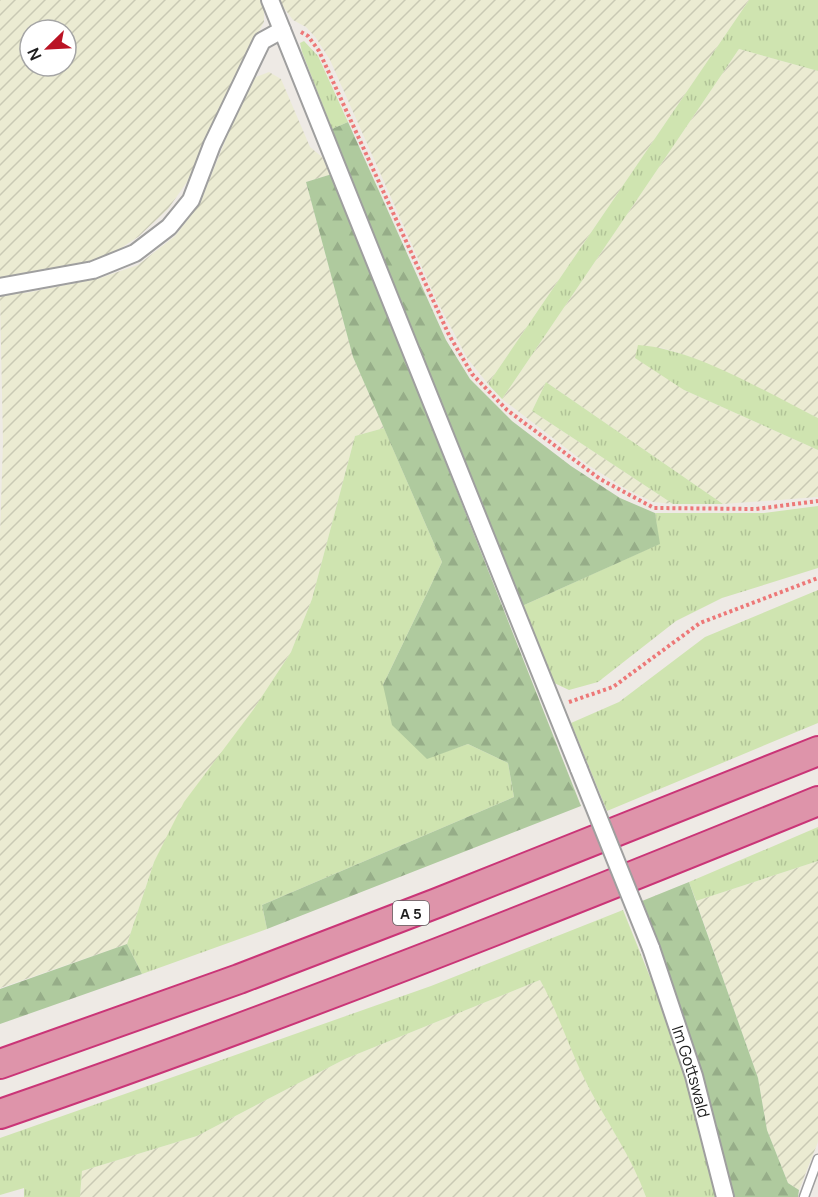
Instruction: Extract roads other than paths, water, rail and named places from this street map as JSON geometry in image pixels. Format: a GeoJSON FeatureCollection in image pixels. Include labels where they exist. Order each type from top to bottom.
{"type":"FeatureCollection","features":[{"type":"Feature","properties":{"kind":"highway","name":"A 5"},"geometry":{"type":"LineString","coordinates":[[0,1064],[415,911],[818,751]]}},
{"type":"Feature","properties":{"kind":"highway"},"geometry":{"type":"LineString","coordinates":[[0,1114],[253,1024],[636,875],[818,801]]}},
{"type":"Feature","properties":{"kind":"street","name":"Im Gottswald"},"geometry":{"type":"LineString","coordinates":[[270,0],[651,948],[694,1076],[725,1197]]}},
{"type":"Feature","properties":{"kind":"street"},"geometry":{"type":"LineString","coordinates":[[0,287],[93,270],[135,253],[169,227],[191,200],[222,123],[262,41],[282,30]]}},
{"type":"Feature","properties":{"kind":"lane"},"geometry":{"type":"LineString","coordinates":[[804,1197],[818,1160]]}}]}
